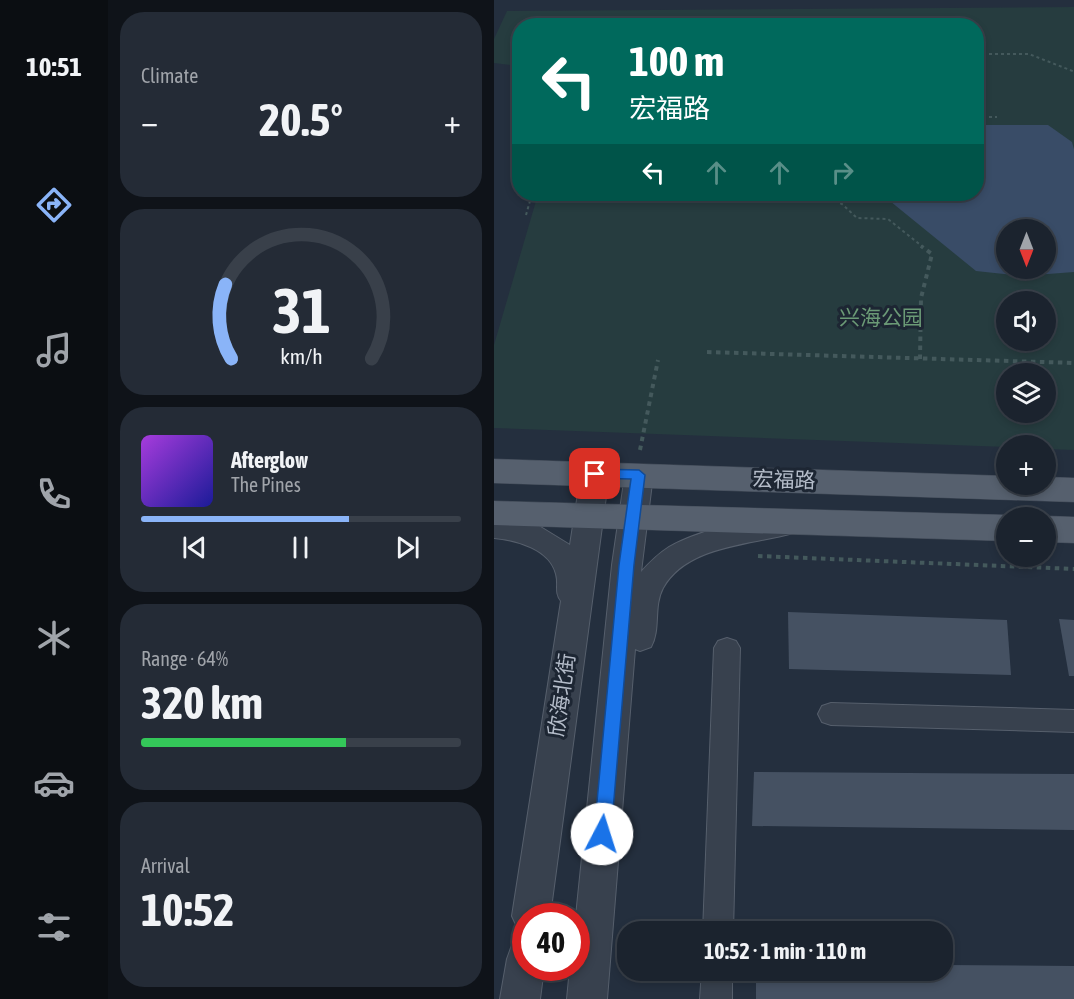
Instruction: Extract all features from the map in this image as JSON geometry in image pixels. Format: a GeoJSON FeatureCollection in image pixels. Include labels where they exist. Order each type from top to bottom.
{"type":"FeatureCollection","features":[{"type":"Feature","properties":{"kind":"main road","name":"宏福路"},"geometry":{"type":"LineString","coordinates":[[494,471],[595,474],[639,462],[1074,490]]}},
{"type":"Feature","properties":{"kind":"main road","name":"宏福路"},"geometry":{"type":"LineString","coordinates":[[494,513],[996,528]]}},
{"type":"Feature","properties":{"kind":"main road"},"geometry":{"type":"LineString","coordinates":[[1056,529],[1074,530]]}},
{"type":"Feature","properties":{"kind":"street"},"geometry":{"type":"LineString","coordinates":[[587,999],[639,462]]}},
{"type":"Feature","properties":{"kind":"street","name":"欣海北街"},"geometry":{"type":"LineString","coordinates":[[533,903],[587,515],[595,474]]}},
{"type":"Feature","properties":{"kind":"street"},"geometry":{"type":"LineString","coordinates":[[602,834],[631,733],[643,600],[653,578],[677,556],[708,540],[798,521]]}},
{"type":"Feature","properties":{"kind":"street"},"geometry":{"type":"LineString","coordinates":[[494,527],[508,528],[540,539],[557,549],[571,574],[571,636]]}},
{"type":"Feature","properties":{"kind":"street"},"geometry":{"type":"LineString","coordinates":[[718,921],[727,648]]}},
{"type":"Feature","properties":{"kind":"street"},"geometry":{"type":"LineString","coordinates":[[831,714],[1074,721]]}},
{"type":"Feature","properties":{"kind":"street"},"geometry":{"type":"LineString","coordinates":[[520,999],[523,981]]}},
{"type":"Feature","properties":{"kind":"street"},"geometry":{"type":"LineString","coordinates":[[716,999],[717,981]]}},
{"type":"Feature","properties":{"kind":"path"},"geometry":{"type":"LineString","coordinates":[[984,54],[1029,54],[1074,72]]}},
{"type":"Feature","properties":{"kind":"path"},"geometry":{"type":"LineString","coordinates":[[984,117],[997,117]]}},
{"type":"Feature","properties":{"kind":"path"},"geometry":{"type":"LineString","coordinates":[[526,215],[530,201]]}},
{"type":"Feature","properties":{"kind":"path"},"geometry":{"type":"LineString","coordinates":[[835,201],[842,204],[857,218],[888,219],[897,229],[932,254],[921,298],[920,358]]}},
{"type":"Feature","properties":{"kind":"path"},"geometry":{"type":"LineString","coordinates":[[707,352],[1074,363]]}},
{"type":"Feature","properties":{"kind":"path"},"geometry":{"type":"LineString","coordinates":[[639,462],[658,360]]}},
{"type":"Feature","properties":{"kind":"path"},"geometry":{"type":"LineString","coordinates":[[755,556],[1074,569]]}},
{"type":"Feature","properties":{"kind":"green space","name":"兴海公园"},"geometry":{"type":"Polygon","coordinates":[[[1074,7],[1074,450],[1056,449],[1056,435],[996,435],[996,447],[494,428],[494,345],[536,201],[984,201],[984,18],[512,18],[512,65],[494,63],[494,39],[507,11],[1074,7]]]}},
{"type":"Feature","properties":{"kind":"water"},"geometry":{"type":"Polygon","coordinates":[[[984,125],[1048,125],[1072,142],[1075,153],[1074,272],[1056,273],[1056,219],[996,219],[996,273],[976,271],[890,201],[984,201],[984,125]]]}},
{"type":"Feature","properties":{"kind":"building"},"geometry":{"type":"Polygon","coordinates":[[[788,612],[1007,620],[1011,675],[789,669],[788,612]]]}},
{"type":"Feature","properties":{"kind":"building"},"geometry":{"type":"Polygon","coordinates":[[[1059,619],[1075,620],[1075,676],[1069,676],[1059,619]]]}},
{"type":"Feature","properties":{"kind":"building"},"geometry":{"type":"Polygon","coordinates":[[[754,772],[1075,774],[1075,830],[752,826],[754,772]]]}},
{"type":"Feature","properties":{"kind":"building"},"geometry":{"type":"Polygon","coordinates":[[[953,965],[1075,966],[1075,999],[756,999],[756,981],[953,981],[953,965]]]}},
{"type":"Feature","properties":{"kind":"route"},"geometry":{"type":"LineString","coordinates":[[595,474],[639,475],[629,543],[602,834]]}}]}
